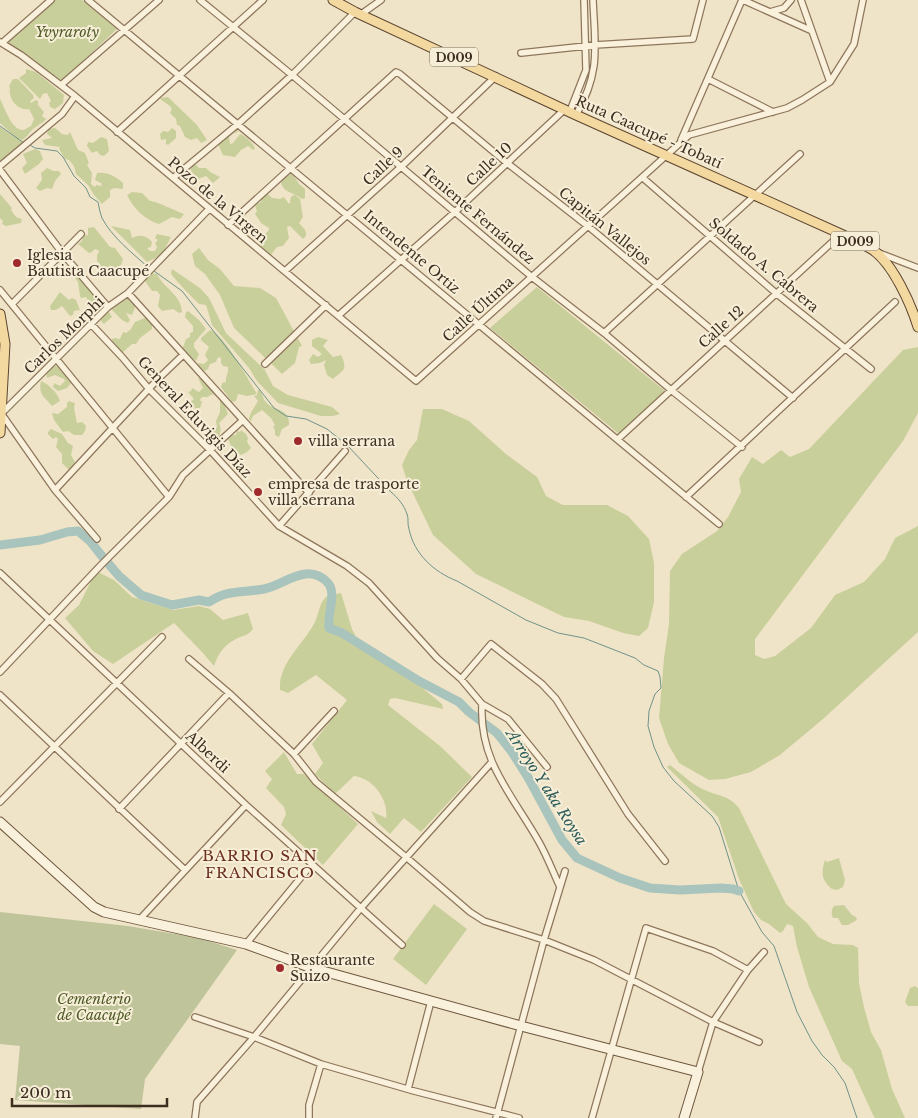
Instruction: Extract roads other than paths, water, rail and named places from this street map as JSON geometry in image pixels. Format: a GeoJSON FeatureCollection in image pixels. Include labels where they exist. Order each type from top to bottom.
{"type":"FeatureCollection","features":[{"type":"Feature","properties":{"kind":"main road","name":"Ruta Caacupé - Tobatí"},"geometry":{"type":"LineString","coordinates":[[332,0],[358,14],[841,234],[872,250],[890,269],[904,292],[918,327]]}},
{"type":"Feature","properties":{"kind":"main road"},"geometry":{"type":"LineString","coordinates":[[0,318],[5,344],[0,433]]}},
{"type":"Feature","properties":{"kind":"street"},"geometry":{"type":"LineString","coordinates":[[1,42],[51,0]]}},
{"type":"Feature","properties":{"kind":"street","name":"Intendente Ortiz"},"geometry":{"type":"LineString","coordinates":[[88,0],[719,524]]}},
{"type":"Feature","properties":{"kind":"street"},"geometry":{"type":"LineString","coordinates":[[61,85],[159,0]]}},
{"type":"Feature","properties":{"kind":"street","name":"Teniente Fernández"},"geometry":{"type":"LineString","coordinates":[[200,0],[402,166],[532,277],[604,333],[742,447]]}},
{"type":"Feature","properties":{"kind":"street"},"geometry":{"type":"LineString","coordinates":[[117,132],[264,0]]}},
{"type":"Feature","properties":{"kind":"street"},"geometry":{"type":"LineString","coordinates":[[173,178],[238,124],[358,14],[381,0]]}},
{"type":"Feature","properties":{"kind":"street"},"geometry":{"type":"LineString","coordinates":[[570,112],[584,77],[587,62],[584,0]]}},
{"type":"Feature","properties":{"kind":"street"},"geometry":{"type":"LineString","coordinates":[[570,112],[587,96],[593,75],[595,65],[593,0]]}},
{"type":"Feature","properties":{"kind":"street"},"geometry":{"type":"LineString","coordinates":[[521,53],[595,45],[693,39],[703,0]]}},
{"type":"Feature","properties":{"kind":"street"},"geometry":{"type":"LineString","coordinates":[[680,144],[742,0],[810,30]]}},
{"type":"Feature","properties":{"kind":"street"},"geometry":{"type":"LineString","coordinates":[[770,12],[784,8],[791,0]]}},
{"type":"Feature","properties":{"kind":"street"},"geometry":{"type":"LineString","coordinates":[[801,0],[810,30],[830,82]]}},
{"type":"Feature","properties":{"kind":"street"},"geometry":{"type":"LineString","coordinates":[[830,82],[854,44],[863,0]]}},
{"type":"Feature","properties":{"kind":"street","name":"Pozo de la Virgen"},"geometry":{"type":"LineString","coordinates":[[1,42],[75,96],[416,381]]}},
{"type":"Feature","properties":{"kind":"street","name":"Capitán Vallejos"},"geometry":{"type":"LineString","coordinates":[[345,119],[396,72],[400,74],[507,164],[589,227],[793,398]]}},
{"type":"Feature","properties":{"kind":"street","name":"Calle 9"},"geometry":{"type":"LineString","coordinates":[[285,271],[402,166],[496,76]]}},
{"type":"Feature","properties":{"kind":"street"},"geometry":{"type":"LineString","coordinates":[[708,78],[773,112]]}},
{"type":"Feature","properties":{"kind":"street","name":"Calle Última"},"geometry":{"type":"LineString","coordinates":[[416,381],[689,135],[773,112],[802,100],[830,82]]}},
{"type":"Feature","properties":{"kind":"street"},"geometry":{"type":"LineString","coordinates":[[0,166],[66,110],[75,96]]}},
{"type":"Feature","properties":{"kind":"street","name":"Calle 10"},"geometry":{"type":"LineString","coordinates":[[339,315],[456,212],[507,164],[570,112]]}},
{"type":"Feature","properties":{"kind":"street"},"geometry":{"type":"LineString","coordinates":[[228,225],[345,119]]}},
{"type":"Feature","properties":{"kind":"street"},"geometry":{"type":"LineString","coordinates":[[604,333],[800,154]]}},
{"type":"Feature","properties":{"kind":"street"},"geometry":{"type":"LineString","coordinates":[[0,170],[63,254],[108,308]]}},
{"type":"Feature","properties":{"kind":"street","name":"Soldado A. Cabrera"},"geometry":{"type":"LineString","coordinates":[[643,178],[777,294],[871,368]]}},
{"type":"Feature","properties":{"kind":"street","name":"Carlos Morphi"},"geometry":{"type":"LineString","coordinates":[[1,413],[91,324],[128,293],[209,209]]}},
{"type":"Feature","properties":{"kind":"street"},"geometry":{"type":"LineString","coordinates":[[12,304],[81,234]]}},
{"type":"Feature","properties":{"kind":"street","name":"Calle 12"},"geometry":{"type":"LineString","coordinates":[[618,439],[841,234]]}},
{"type":"Feature","properties":{"kind":"street"},"geometry":{"type":"LineString","coordinates":[[872,250],[918,268]]}},
{"type":"Feature","properties":{"kind":"street"},"geometry":{"type":"LineString","coordinates":[[0,290],[170,496]]}},
{"type":"Feature","properties":{"kind":"street"},"geometry":{"type":"LineString","coordinates":[[128,293],[309,493]]}},
{"type":"Feature","properties":{"kind":"street"},"geometry":{"type":"LineString","coordinates":[[686,497],[742,447],[895,302]]}},
{"type":"Feature","properties":{"kind":"street"},"geometry":{"type":"LineString","coordinates":[[265,364],[326,305]]}},
{"type":"Feature","properties":{"kind":"street","name":"General Eduvigis Díaz"},"geometry":{"type":"LineString","coordinates":[[91,324],[149,389],[210,450],[279,526],[347,566],[369,583],[437,658],[461,679],[482,704],[508,719],[547,767]]}},
{"type":"Feature","properties":{"kind":"street"},"geometry":{"type":"LineString","coordinates":[[55,490],[183,355]]}},
{"type":"Feature","properties":{"kind":"street"},"geometry":{"type":"LineString","coordinates":[[1,413],[55,490],[97,538]]}},
{"type":"Feature","properties":{"kind":"street"},"geometry":{"type":"LineString","coordinates":[[0,672],[101,565],[170,496],[183,476],[243,420]]}},
{"type":"Feature","properties":{"kind":"street"},"geometry":{"type":"LineString","coordinates":[[279,526],[345,451]]}},
{"type":"Feature","properties":{"kind":"street","name":"Alberdi"},"geometry":{"type":"LineString","coordinates":[[0,573],[180,744],[360,909],[402,945]]}},
{"type":"Feature","properties":{"kind":"street"},"geometry":{"type":"LineString","coordinates":[[0,802],[162,637]]}},
{"type":"Feature","properties":{"kind":"street"},"geometry":{"type":"LineString","coordinates":[[461,679],[491,644],[550,691],[628,814],[665,861]]}},
{"type":"Feature","properties":{"kind":"street"},"geometry":{"type":"LineString","coordinates":[[189,659],[229,693],[294,754],[316,782],[470,912],[484,921],[544,940],[594,960],[712,1022],[759,1042]]}},
{"type":"Feature","properties":{"kind":"street"},"geometry":{"type":"LineString","coordinates":[[119,808],[229,693]]}},
{"type":"Feature","properties":{"kind":"street"},"geometry":{"type":"LineString","coordinates":[[0,695],[185,870]]}},
{"type":"Feature","properties":{"kind":"street"},"geometry":{"type":"LineString","coordinates":[[482,704],[482,734],[491,762],[539,842],[560,888]]}},
{"type":"Feature","properties":{"kind":"street"},"geometry":{"type":"LineString","coordinates":[[294,754],[334,711]]}},
{"type":"Feature","properties":{"kind":"street"},"geometry":{"type":"LineString","coordinates":[[195,1118],[197,1102],[254,1037],[360,909],[491,762]]}},
{"type":"Feature","properties":{"kind":"street"},"geometry":{"type":"LineString","coordinates":[[140,919],[246,805]]}},
{"type":"Feature","properties":{"kind":"street"},"geometry":{"type":"LineString","coordinates":[[0,822],[94,907],[104,912],[246,944],[312,968],[610,1050],[698,1072]]}},
{"type":"Feature","properties":{"kind":"street"},"geometry":{"type":"LineString","coordinates":[[246,944],[312,864]]}},
{"type":"Feature","properties":{"kind":"street"},"geometry":{"type":"LineString","coordinates":[[497,1115],[544,940],[565,870]]}},
{"type":"Feature","properties":{"kind":"street"},"geometry":{"type":"LineString","coordinates":[[592,1118],[646,928],[713,951],[748,970]]}},
{"type":"Feature","properties":{"kind":"street"},"geometry":{"type":"LineString","coordinates":[[684,1118],[712,1022],[748,970],[764,952]]}},
{"type":"Feature","properties":{"kind":"street"},"geometry":{"type":"LineString","coordinates":[[408,1089],[431,1001]]}},
{"type":"Feature","properties":{"kind":"street"},"geometry":{"type":"LineString","coordinates":[[195,1017],[254,1037],[321,1064],[497,1115],[519,1118]]}},
{"type":"Feature","properties":{"kind":"street"},"geometry":{"type":"LineString","coordinates":[[309,1118],[309,1105],[321,1064]]}},
{"type":"Feature","properties":{"kind":"waterway"},"geometry":{"type":"LineString","coordinates":[[0,126],[24,143]]}},
{"type":"Feature","properties":{"kind":"waterway"},"geometry":{"type":"LineString","coordinates":[[28,144],[35,148],[57,151],[63,157],[74,176],[86,188],[90,197],[98,202],[106,225],[148,267]]}},
{"type":"Feature","properties":{"kind":"waterway"},"geometry":{"type":"LineString","coordinates":[[154,271],[182,291],[274,408],[286,416],[306,419],[327,429],[347,445],[402,505],[408,517],[408,527],[415,546],[426,561],[440,573],[526,620],[558,633],[584,638],[635,658],[644,665],[658,671],[661,688],[655,694],[649,711],[648,726],[654,747],[663,767],[674,781],[712,816],[719,827],[739,891],[762,932],[774,946],[797,1012],[812,1041],[845,1083],[857,1118]]}},
{"type":"Feature","properties":{"kind":"waterway","name":"Arroyo Y aka Roysa"},"geometry":{"type":"LineString","coordinates":[[0,545],[40,540],[67,532],[78,531],[90,541],[119,576],[141,595],[172,605],[199,600],[209,602],[229,593],[272,587],[304,574],[320,577],[328,583],[332,592],[329,628],[342,633],[419,681],[459,702],[497,733],[529,779],[562,840],[577,858],[620,878],[650,888],[680,890],[721,888],[739,891]]}},
{"type":"Feature","properties":{"kind":"place","name":"Iglesia Bautista Caacupé"},"geometry":{"type":"Point","coordinates":[17,263]}},
{"type":"Feature","properties":{"kind":"place","name":"villa serrana"},"geometry":{"type":"Point","coordinates":[298,441]}},
{"type":"Feature","properties":{"kind":"place","name":"empresa de trasporte villa serrana"},"geometry":{"type":"Point","coordinates":[258,492]}},
{"type":"Feature","properties":{"kind":"place","name":"Restaurante Suizo"},"geometry":{"type":"Point","coordinates":[280,968]}},
{"type":"Feature","properties":{"kind":"district","name":"BARRIO SAN FRANCISCO"},"geometry":{"type":"Point","coordinates":[260,864]}},
{"type":"Feature","properties":{"kind":"park label","name":"Yvyraroty"},"geometry":{"type":"Point","coordinates":[67,32]}},
{"type":"Feature","properties":{"kind":"park label","name":"Cementerio de Caacupé"},"geometry":{"type":"Point","coordinates":[94,1008]}}]}
